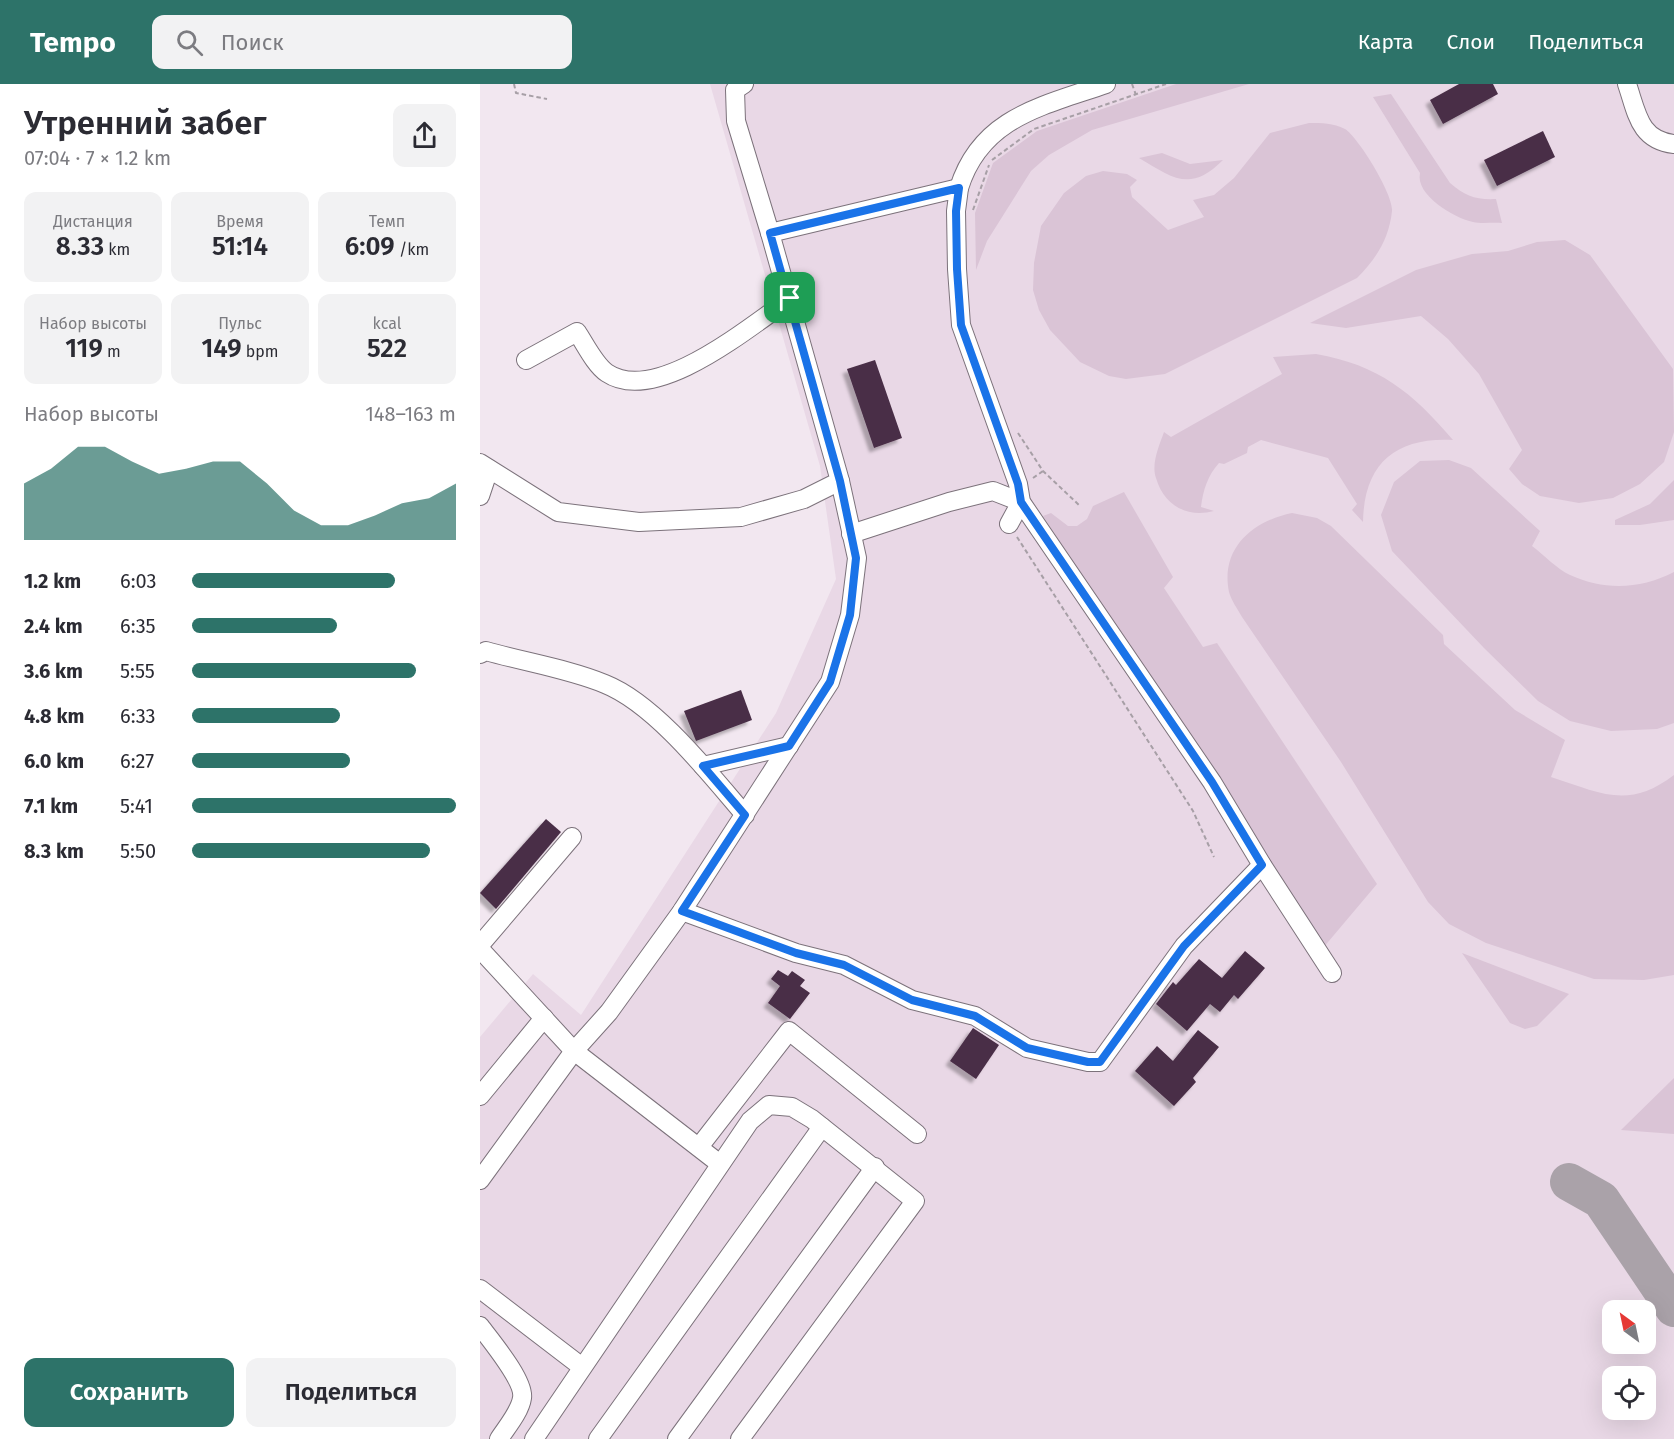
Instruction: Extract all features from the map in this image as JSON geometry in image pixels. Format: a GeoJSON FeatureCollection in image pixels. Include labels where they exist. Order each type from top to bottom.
{"type":"FeatureCollection","features":[{"type":"Feature","properties":{"kind":"lane"},"geometry":{"type":"LineString","coordinates":[[480,1180],[574,1051],[609,1012],[682,911],[745,815],[830,682],[850,615],[856,558],[852,534],[840,481],[790,298],[736,121],[735,90],[744,84]]}},
{"type":"Feature","properties":{"kind":"lane"},"geometry":{"type":"LineString","coordinates":[[1106,84],[1024,113],[993,133],[975,151],[959,188],[956,211],[961,325],[1018,484],[1021,502],[1212,782],[1262,865],[1332,973]]}},
{"type":"Feature","properties":{"kind":"lane"},"geometry":{"type":"LineString","coordinates":[[1627,84],[1643,129],[1658,142],[1674,144]]}},
{"type":"Feature","properties":{"kind":"lane"},"geometry":{"type":"LineString","coordinates":[[770,233],[959,188]]}},
{"type":"Feature","properties":{"kind":"lane"},"geometry":{"type":"LineString","coordinates":[[526,360],[577,332],[606,372],[623,380],[646,381],[677,371],[790,298]]}},
{"type":"Feature","properties":{"kind":"lane"},"geometry":{"type":"LineString","coordinates":[[480,496],[484,466],[558,512],[639,522],[741,517],[804,499],[840,481]]}},
{"type":"Feature","properties":{"kind":"lane"},"geometry":{"type":"LineString","coordinates":[[852,534],[949,502],[993,491],[1021,502]]}},
{"type":"Feature","properties":{"kind":"lane"},"geometry":{"type":"LineString","coordinates":[[1009,524],[1021,502]]}},
{"type":"Feature","properties":{"kind":"lane"},"geometry":{"type":"LineString","coordinates":[[480,654],[486,651],[605,684],[634,699],[703,766],[745,815]]}},
{"type":"Feature","properties":{"kind":"lane"},"geometry":{"type":"LineString","coordinates":[[703,766],[789,746]]}},
{"type":"Feature","properties":{"kind":"lane"},"geometry":{"type":"LineString","coordinates":[[572,837],[480,947],[574,1051],[720,1164]]}},
{"type":"Feature","properties":{"kind":"lane"},"geometry":{"type":"LineString","coordinates":[[682,911],[796,953],[844,965],[912,1000],[975,1016],[1027,1048],[1088,1062],[1100,1062],[1184,946],[1262,865]]}},
{"type":"Feature","properties":{"kind":"lane"},"geometry":{"type":"LineString","coordinates":[[480,1096],[544,1018]]}},
{"type":"Feature","properties":{"kind":"lane"},"geometry":{"type":"LineString","coordinates":[[699,1147],[789,1031],[918,1134]]}},
{"type":"Feature","properties":{"kind":"lane"},"geometry":{"type":"LineString","coordinates":[[534,1439],[750,1120],[769,1105],[792,1107],[822,1127],[915,1201],[740,1439]]}},
{"type":"Feature","properties":{"kind":"lane"},"geometry":{"type":"LineString","coordinates":[[598,1439],[822,1127]]}},
{"type":"Feature","properties":{"kind":"lane"},"geometry":{"type":"LineString","coordinates":[[677,1439],[874,1167]]}},
{"type":"Feature","properties":{"kind":"lane"},"geometry":{"type":"LineString","coordinates":[[480,1288],[582,1367]]}},
{"type":"Feature","properties":{"kind":"lane"},"geometry":{"type":"LineString","coordinates":[[480,1326],[518,1381],[522,1392],[522,1402],[499,1439]]}},
{"type":"Feature","properties":{"kind":"path"},"geometry":{"type":"LineString","coordinates":[[514,84],[516,93],[547,99]]}},
{"type":"Feature","properties":{"kind":"path"},"geometry":{"type":"LineString","coordinates":[[1132,84],[1136,94]]}},
{"type":"Feature","properties":{"kind":"path"},"geometry":{"type":"LineString","coordinates":[[972,212],[990,161],[1034,129],[1166,84]]}},
{"type":"Feature","properties":{"kind":"path"},"geometry":{"type":"LineString","coordinates":[[1013,426],[1043,471],[1079,505]]}},
{"type":"Feature","properties":{"kind":"path"},"geometry":{"type":"LineString","coordinates":[[1033,478],[1043,471]]}},
{"type":"Feature","properties":{"kind":"path"},"geometry":{"type":"LineString","coordinates":[[1009,524],[1193,811],[1214,856]]}},
{"type":"Feature","properties":{"kind":"shaded area"},"geometry":{"type":"Polygon","coordinates":[[[710,84],[1674,84],[1674,1439],[480,1439],[480,1037],[533,974],[581,1015],[776,713],[836,579],[820,466],[710,84]]]}},
{"type":"Feature","properties":{"kind":"shaded area"},"geometry":{"type":"Polygon","coordinates":[[[1176,84],[1249,84],[1092,130],[1049,155],[1031,171],[987,241],[976,270],[975,213],[993,163],[1037,131],[1176,84]]]}},
{"type":"Feature","properties":{"kind":"shaded area"},"geometry":{"type":"Polygon","coordinates":[[[1391,94],[1450,183],[1471,196],[1496,199],[1502,223],[1476,223],[1465,220],[1447,211],[1430,197],[1420,181],[1420,173],[1373,97],[1391,94]]]}},
{"type":"Feature","properties":{"kind":"shaded area"},"geometry":{"type":"Polygon","coordinates":[[[1309,123],[1336,126],[1351,134],[1374,167],[1391,203],[1392,211],[1385,239],[1376,256],[1357,278],[1165,374],[1126,379],[1109,376],[1080,362],[1050,330],[1039,310],[1033,290],[1034,263],[1041,226],[1064,193],[1086,176],[1103,171],[1127,174],[1137,180],[1130,187],[1132,197],[1168,230],[1204,217],[1193,200],[1214,195],[1234,178],[1270,133],[1309,123]]]}},
{"type":"Feature","properties":{"kind":"shaded area"},"geometry":{"type":"Polygon","coordinates":[[[1162,153],[1190,164],[1223,160],[1201,176],[1181,179],[1139,158],[1162,153]]]}},
{"type":"Feature","properties":{"kind":"shaded area"},"geometry":{"type":"Polygon","coordinates":[[[1565,240],[1590,255],[1673,369],[1674,432],[1664,462],[1640,484],[1613,498],[1579,503],[1540,496],[1522,484],[1509,469],[1522,450],[1479,374],[1448,339],[1421,316],[1346,328],[1310,323],[1416,270],[1472,254],[1508,251],[1537,242],[1565,240]]]}},
{"type":"Feature","properties":{"kind":"shaded area"},"geometry":{"type":"Polygon","coordinates":[[[1316,354],[1358,365],[1393,383],[1423,408],[1453,440],[1415,443],[1387,458],[1377,469],[1369,484],[1363,522],[1352,510],[1357,504],[1328,458],[1261,440],[1248,447],[1247,453],[1224,464],[1219,463],[1212,473],[1201,507],[1214,511],[1195,513],[1178,508],[1171,503],[1160,488],[1154,467],[1164,432],[1171,437],[1282,374],[1273,357],[1316,354]]]}},
{"type":"Feature","properties":{"kind":"shaded area"},"geometry":{"type":"Polygon","coordinates":[[[1449,460],[1471,468],[1540,531],[1532,546],[1555,566],[1570,575],[1596,584],[1623,586],[1649,582],[1674,572],[1674,723],[1657,729],[1611,731],[1570,721],[1538,701],[1392,551],[1381,515],[1394,482],[1420,461],[1449,460]]]}},
{"type":"Feature","properties":{"kind":"shaded area"},"geometry":{"type":"Polygon","coordinates":[[[1674,480],[1674,520],[1640,525],[1615,525],[1615,520],[1650,504],[1674,480]]]}},
{"type":"Feature","properties":{"kind":"shaded area"},"geometry":{"type":"Polygon","coordinates":[[[1124,492],[1173,577],[1164,588],[1203,647],[1217,643],[1377,884],[1323,948],[1043,516],[1051,513],[1068,526],[1077,526],[1087,519],[1093,506],[1124,492]]]}},
{"type":"Feature","properties":{"kind":"shaded area"},"geometry":{"type":"Polygon","coordinates":[[[1292,513],[1317,518],[1331,526],[1443,635],[1444,644],[1515,710],[1565,740],[1551,777],[1600,793],[1628,795],[1658,786],[1674,775],[1674,975],[1644,980],[1594,979],[1486,943],[1449,924],[1428,902],[1341,762],[1242,617],[1230,595],[1228,576],[1230,562],[1242,539],[1264,523],[1292,513]]]}},
{"type":"Feature","properties":{"kind":"shaded area"},"geometry":{"type":"Polygon","coordinates":[[[1462,953],[1569,994],[1537,1026],[1525,1029],[1510,1023],[1462,953]]]}},
{"type":"Feature","properties":{"kind":"shaded area"},"geometry":{"type":"Polygon","coordinates":[[[1674,1078],[1674,1134],[1621,1130],[1674,1078]]]}},
{"type":"Feature","properties":{"kind":"building"},"geometry":{"type":"Polygon","coordinates":[[[1459,84],[1493,84],[1498,94],[1443,124],[1430,100],[1459,84]]]}},
{"type":"Feature","properties":{"kind":"building"},"geometry":{"type":"Polygon","coordinates":[[[1543,131],[1555,157],[1497,186],[1484,160],[1543,131]]]}},
{"type":"Feature","properties":{"kind":"building"},"geometry":{"type":"Polygon","coordinates":[[[875,360],[902,438],[874,448],[847,369],[875,360]]]}},
{"type":"Feature","properties":{"kind":"building"},"geometry":{"type":"Polygon","coordinates":[[[741,690],[752,720],[696,741],[684,711],[741,690]]]}},
{"type":"Feature","properties":{"kind":"building"},"geometry":{"type":"Polygon","coordinates":[[[546,819],[561,832],[496,909],[480,893],[546,819]]]}},
{"type":"Feature","properties":{"kind":"building"},"geometry":{"type":"Polygon","coordinates":[[[1245,951],[1265,968],[1238,999],[1234,995],[1220,1012],[1210,1004],[1187,1031],[1156,1004],[1173,982],[1176,985],[1199,959],[1222,978],[1245,951]]]}},
{"type":"Feature","properties":{"kind":"building"},"geometry":{"type":"Polygon","coordinates":[[[778,970],[788,976],[792,971],[805,980],[800,986],[810,993],[790,1019],[768,1003],[780,986],[771,979],[778,970]]]}},
{"type":"Feature","properties":{"kind":"building"},"geometry":{"type":"Polygon","coordinates":[[[973,1028],[999,1045],[976,1079],[950,1061],[973,1028]]]}},
{"type":"Feature","properties":{"kind":"building"},"geometry":{"type":"Polygon","coordinates":[[[1198,1030],[1219,1047],[1193,1078],[1196,1082],[1174,1106],[1135,1071],[1157,1046],[1173,1061],[1198,1030]]]}},
{"type":"Feature","properties":{"kind":"taxiway"},"geometry":{"type":"LineString","coordinates":[[1569,1182],[1601,1200],[1674,1308]]}},
{"type":"Feature","properties":{"kind":"route"},"geometry":{"type":"LineString","coordinates":[[959,188],[956,211],[961,325],[1018,484],[1021,502],[1037,521],[1212,782],[1262,865],[1184,946],[1100,1062],[1088,1062],[1027,1048],[975,1016],[912,1000],[844,965],[796,953],[682,911],[745,815],[703,766],[789,746],[830,682],[850,615],[856,558],[840,481],[790,298],[770,233],[959,188]]}}]}
